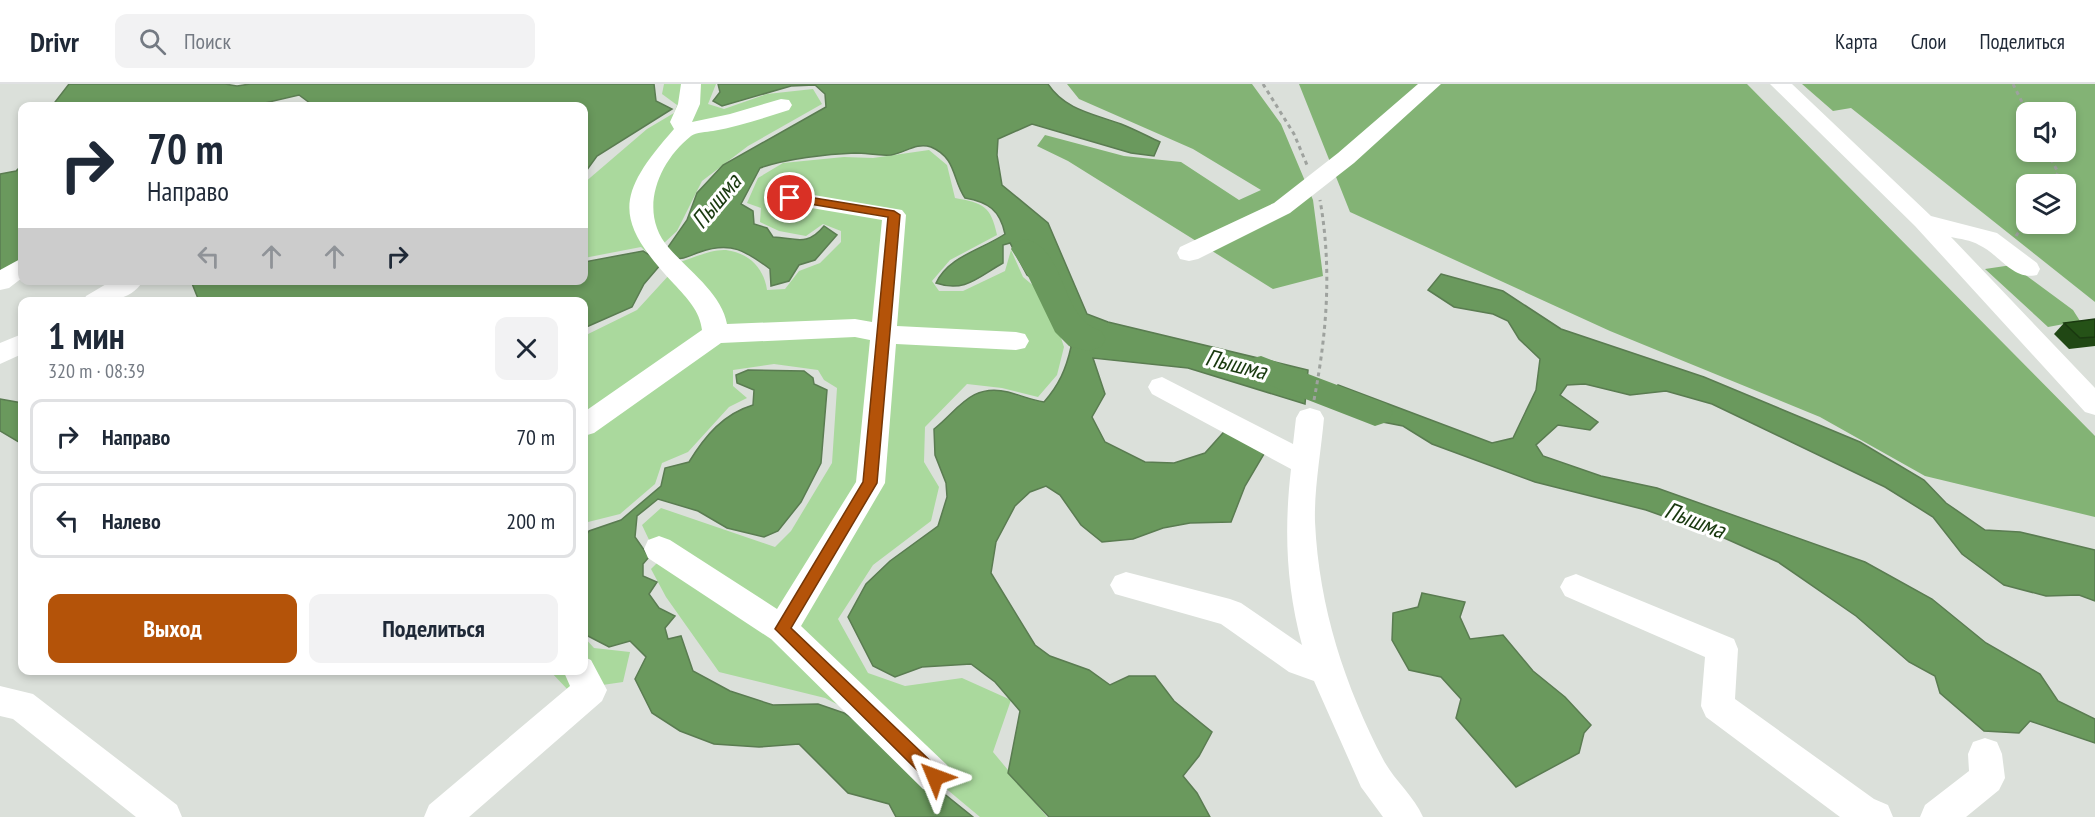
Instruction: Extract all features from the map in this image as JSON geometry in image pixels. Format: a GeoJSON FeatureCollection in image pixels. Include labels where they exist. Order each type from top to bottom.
{"type":"FeatureCollection","features":[{"type":"Feature","properties":{"kind":"street"},"geometry":{"type":"LineString","coordinates":[[1189,253],[1282,208],[1315,183],[1431,84]]}},
{"type":"Feature","properties":{"kind":"street"},"geometry":{"type":"LineString","coordinates":[[1780,84],[1923,220],[2095,405]]}},
{"type":"Feature","properties":{"kind":"street"},"geometry":{"type":"LineString","coordinates":[[715,334],[711,313],[652,243],[640,224],[640,202],[646,179],[687,110],[735,120],[780,105]]}},
{"type":"Feature","properties":{"kind":"street"},"geometry":{"type":"LineString","coordinates":[[782,629],[870,483],[894,215],[790,198]]}},
{"type":"Feature","properties":{"kind":"street"},"geometry":{"type":"LineString","coordinates":[[1923,220],[1988,239],[2028,269]]}},
{"type":"Feature","properties":{"kind":"street"},"geometry":{"type":"LineString","coordinates":[[0,282],[18,269]]}},
{"type":"Feature","properties":{"kind":"street"},"geometry":{"type":"LineString","coordinates":[[104,297],[124,285]]}},
{"type":"Feature","properties":{"kind":"street"},"geometry":{"type":"LineString","coordinates":[[588,423],[715,334],[855,328],[902,336],[1016,341]]}},
{"type":"Feature","properties":{"kind":"street"},"geometry":{"type":"LineString","coordinates":[[0,355],[18,344]]}},
{"type":"Feature","properties":{"kind":"street"},"geometry":{"type":"LineString","coordinates":[[1162,387],[1304,463]]}},
{"type":"Feature","properties":{"kind":"street"},"geometry":{"type":"LineString","coordinates":[[1310,418],[1300,521],[1308,600],[1326,670],[1373,775],[1405,817]]}},
{"type":"Feature","properties":{"kind":"street"},"geometry":{"type":"LineString","coordinates":[[658,549],[782,629],[935,777]]}},
{"type":"Feature","properties":{"kind":"street"},"geometry":{"type":"LineString","coordinates":[[1126,585],[1230,612],[1301,662],[1326,670]]}},
{"type":"Feature","properties":{"kind":"street"},"geometry":{"type":"LineString","coordinates":[[1576,587],[1722,649],[1718,706],[1865,815]]}},
{"type":"Feature","properties":{"kind":"street"},"geometry":{"type":"LineString","coordinates":[[442,817],[590,690],[582,675]]}},
{"type":"Feature","properties":{"kind":"street"},"geometry":{"type":"LineString","coordinates":[[0,701],[21,705],[164,817]]}},
{"type":"Feature","properties":{"kind":"street"},"geometry":{"type":"LineString","coordinates":[[1938,817],[1988,778],[1985,754]]}},
{"type":"Feature","properties":{"kind":"path"},"geometry":{"type":"LineString","coordinates":[[1263,84],[1294,134],[1315,183],[1328,240],[1330,316],[1310,418]]}},
{"type":"Feature","properties":{"kind":"path"},"geometry":{"type":"LineString","coordinates":[[2013,84],[2022,102]]}},
{"type":"Feature","properties":{"kind":"shaded area"},"geometry":{"type":"Polygon","coordinates":[[[664,84],[716,84],[708,104],[724,109],[767,94],[813,89],[822,104],[748,146],[702,181],[677,231],[663,244],[680,262],[715,251],[726,250],[742,254],[759,268],[767,290],[785,289],[799,271],[820,263],[841,242],[841,231],[823,224],[806,236],[779,231],[760,222],[761,208],[747,203],[758,178],[783,163],[844,157],[873,158],[929,150],[947,165],[955,198],[979,204],[984,208],[992,218],[997,235],[950,260],[932,281],[939,291],[963,291],[1005,271],[1011,250],[1023,277],[1048,298],[1064,347],[1057,375],[1038,397],[1002,388],[967,384],[925,427],[924,462],[939,487],[931,521],[873,565],[838,619],[868,673],[905,686],[962,678],[1011,700],[993,752],[1047,817],[980,817],[858,715],[825,698],[719,672],[666,597],[651,569],[659,561],[642,525],[661,508],[775,547],[791,531],[832,463],[837,388],[824,380],[818,370],[774,364],[733,370],[733,386],[747,398],[729,407],[688,452],[662,463],[655,484],[620,514],[588,522],[588,334],[637,310],[670,274],[641,247],[588,257],[588,180],[647,129],[674,113],[677,105],[662,94],[664,84]]]}},
{"type":"Feature","properties":{"kind":"shaded area"},"geometry":{"type":"Polygon","coordinates":[[[1067,84],[1252,84],[1281,124],[1313,200],[1323,276],[1273,289],[1068,161],[1037,146],[1045,135],[1124,156],[1181,162],[1239,200],[1261,190],[1193,149],[1079,99],[1067,84]]]}},
{"type":"Feature","properties":{"kind":"shaded area"},"geometry":{"type":"Polygon","coordinates":[[[1299,84],[1747,84],[2095,436],[2095,517],[1925,476],[1820,417],[1610,331],[1350,212],[1299,84]]]}},
{"type":"Feature","properties":{"kind":"shaded area"},"geometry":{"type":"Polygon","coordinates":[[[1802,84],[2095,84],[2095,302],[1851,108],[1833,111],[1802,84]]]}},
{"type":"Feature","properties":{"kind":"shaded area"},"geometry":{"type":"Polygon","coordinates":[[[2012,265],[2073,310],[2080,321],[2048,327],[1985,269],[2012,265]]]}},
{"type":"Feature","properties":{"kind":"shaded area"},"geometry":{"type":"Polygon","coordinates":[[[588,641],[594,648],[630,652],[623,682],[568,690],[554,675],[588,675],[588,641]]]}},
{"type":"Feature","properties":{"kind":"water"},"geometry":{"type":"Polygon","coordinates":[[[69,84],[225,84],[237,86],[250,84],[654,84],[656,101],[672,109],[597,156],[588,168],[588,102],[309,102],[299,95],[269,102],[55,102],[69,84]]]}},
{"type":"Feature","properties":{"kind":"water"},"geometry":{"type":"Polygon","coordinates":[[[718,84],[1048,84],[1055,93],[1071,105],[1160,142],[1154,156],[1131,153],[1032,124],[998,139],[997,155],[1002,185],[1048,223],[1087,314],[1108,322],[1308,370],[1305,404],[1188,368],[1093,358],[1105,394],[1092,417],[1105,442],[1145,462],[1174,463],[1205,453],[1230,425],[1264,454],[1245,486],[1231,522],[1190,523],[1163,528],[1133,539],[1102,542],[1081,525],[1060,495],[1046,486],[1030,492],[1015,506],[996,542],[991,573],[1035,645],[1050,656],[1089,670],[1110,685],[1129,676],[1155,676],[1174,701],[1212,732],[1199,756],[1183,776],[1197,793],[1210,817],[1049,817],[1008,773],[1020,711],[995,682],[971,664],[922,667],[895,677],[873,666],[848,617],[866,584],[890,561],[938,526],[947,497],[946,483],[935,455],[934,429],[966,400],[984,391],[1008,392],[1044,402],[1061,376],[1071,347],[1064,333],[1054,293],[1027,275],[1010,243],[1003,245],[1003,263],[971,282],[955,286],[936,283],[949,266],[957,260],[1005,234],[1000,219],[992,208],[965,198],[950,163],[931,147],[915,147],[891,155],[855,153],[819,156],[760,168],[741,204],[753,211],[754,224],[767,228],[773,237],[806,239],[818,233],[824,226],[837,235],[815,260],[799,265],[789,281],[771,286],[770,269],[753,257],[729,248],[721,247],[684,258],[672,259],[666,250],[687,220],[697,193],[723,165],[826,107],[825,94],[815,85],[791,86],[722,106],[713,101],[720,92],[718,84]]]}},
{"type":"Feature","properties":{"kind":"water"},"geometry":{"type":"Polygon","coordinates":[[[18,169],[18,261],[0,277],[0,174],[18,169]]]}},
{"type":"Feature","properties":{"kind":"water"},"geometry":{"type":"Polygon","coordinates":[[[643,251],[662,263],[644,284],[632,307],[588,326],[588,297],[197,297],[193,285],[588,285],[588,261],[643,251]]]}},
{"type":"Feature","properties":{"kind":"water"},"geometry":{"type":"Polygon","coordinates":[[[1441,274],[1503,291],[1561,329],[1704,377],[1860,442],[1924,480],[1946,503],[1985,530],[2020,532],[2095,550],[2095,601],[2079,595],[2046,596],[2004,585],[1962,554],[1933,517],[1885,487],[1712,404],[1666,391],[1630,395],[1585,384],[1567,385],[1560,395],[1598,422],[1590,430],[1558,425],[1536,445],[1543,456],[1601,476],[1657,488],[1865,562],[1932,599],[1986,643],[2040,674],[2058,701],[2095,719],[2095,743],[2030,721],[2019,733],[1984,731],[1940,693],[1935,676],[1909,662],[1856,616],[1778,562],[1722,537],[1646,510],[1535,482],[1432,444],[1403,426],[1367,419],[1325,403],[1338,385],[1492,443],[1513,438],[1536,390],[1540,359],[1519,339],[1508,321],[1493,314],[1454,307],[1428,290],[1441,274]]]}},
{"type":"Feature","properties":{"kind":"water"},"geometry":{"type":"Polygon","coordinates":[[[748,370],[804,371],[813,378],[814,384],[827,390],[821,463],[801,502],[778,531],[764,537],[727,528],[698,511],[658,499],[637,516],[635,537],[649,557],[643,564],[643,576],[657,582],[649,594],[659,608],[675,616],[665,628],[668,639],[681,636],[693,671],[730,691],[773,705],[818,704],[844,713],[915,758],[932,784],[973,817],[896,817],[889,804],[848,793],[799,744],[759,747],[714,744],[680,731],[652,713],[635,679],[646,657],[630,641],[609,647],[588,636],[588,532],[621,520],[661,486],[665,468],[689,462],[716,427],[733,414],[753,405],[754,390],[737,383],[736,375],[748,370]]]}},
{"type":"Feature","properties":{"kind":"water"},"geometry":{"type":"Polygon","coordinates":[[[0,399],[18,402],[18,442],[0,431],[0,399]]]}},
{"type":"Feature","properties":{"kind":"water"},"geometry":{"type":"Polygon","coordinates":[[[1422,593],[1465,602],[1460,617],[1470,639],[1503,635],[1533,671],[1565,697],[1591,725],[1584,733],[1579,753],[1516,787],[1456,718],[1461,699],[1441,677],[1409,670],[1392,640],[1393,613],[1418,607],[1422,593]]]}},
{"type":"Feature","properties":{"kind":"building"},"geometry":{"type":"Polygon","coordinates":[[[2095,319],[2095,337],[2080,338],[2064,323],[2095,319]]]}},
{"type":"Feature","properties":{"kind":"waterway","name":"Пышма"},"geometry":{"type":"LineString","coordinates":[[1026,249],[1043,274],[1067,324],[1081,338],[1089,339]]}},
{"type":"Feature","properties":{"kind":"waterway","name":"Пышма"},"geometry":{"type":"LineString","coordinates":[[1261,368],[1375,413]]}},
{"type":"Feature","properties":{"kind":"route"},"geometry":{"type":"LineString","coordinates":[[790,198],[894,215],[870,483],[782,629],[935,777]]}}]}
